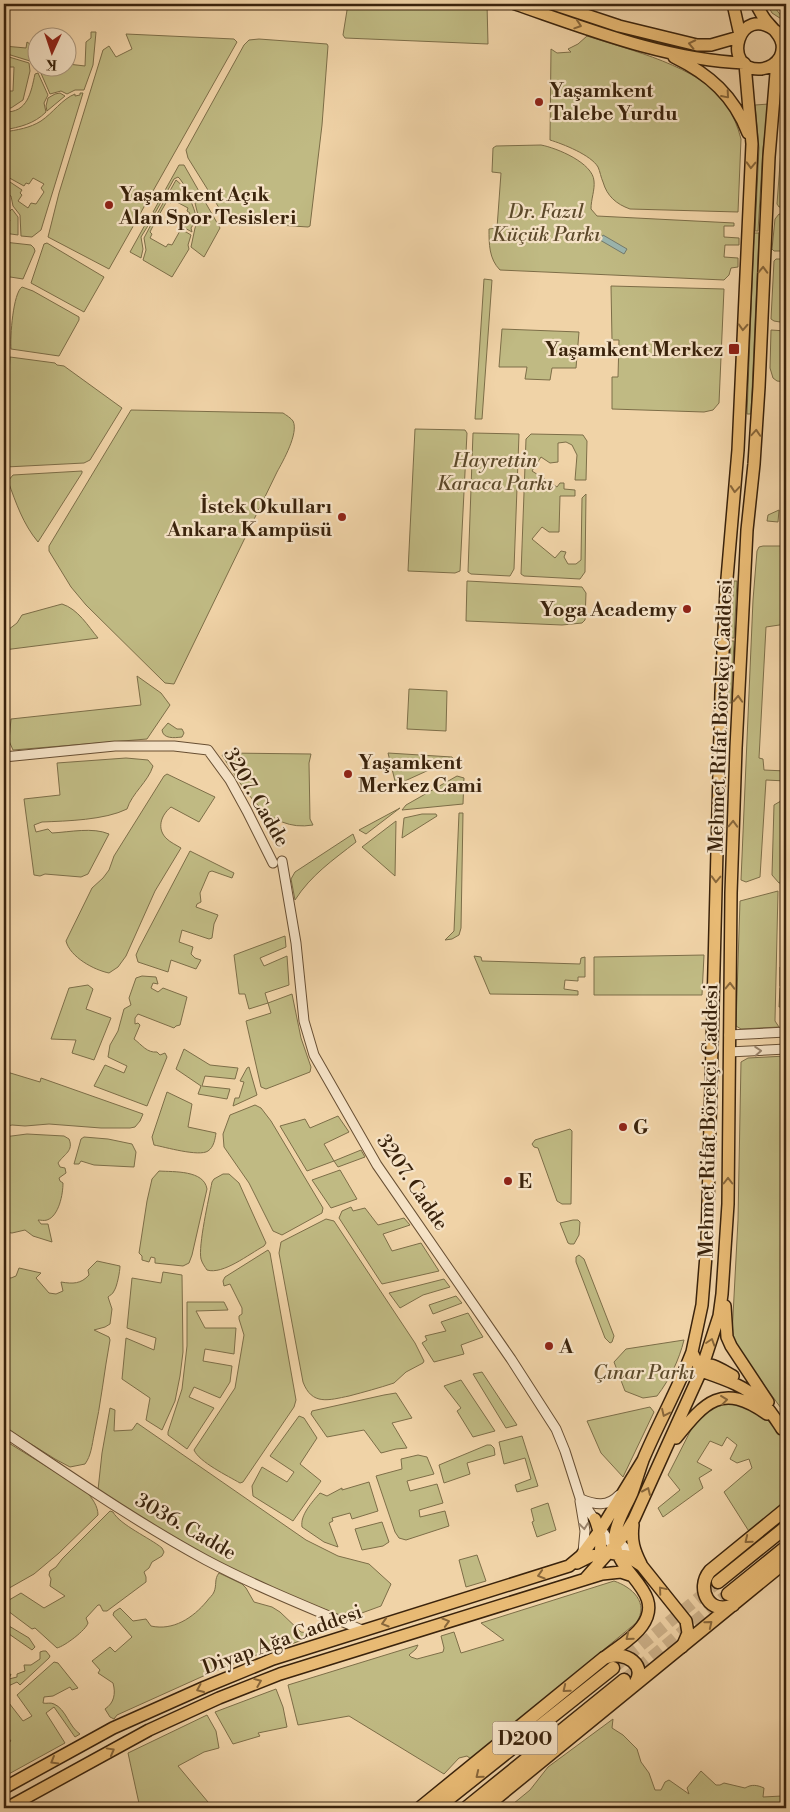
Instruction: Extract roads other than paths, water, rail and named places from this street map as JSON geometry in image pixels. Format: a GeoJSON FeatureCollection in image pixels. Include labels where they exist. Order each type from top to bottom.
{"type":"FeatureCollection","features":[{"type":"Feature","properties":{"kind":"highway"},"geometry":{"type":"LineString","coordinates":[[786,1509],[710,1571],[706,1578],[704,1592],[710,1602],[720,1607],[730,1606],[731,1599],[786,1561]]}},
{"type":"Feature","properties":{"kind":"highway"},"geometry":{"type":"LineString","coordinates":[[718,1582],[786,1526]]}},
{"type":"Feature","properties":{"kind":"highway"},"geometry":{"type":"LineString","coordinates":[[484,1808],[628,1683],[682,1647],[786,1547]]}},
{"type":"Feature","properties":{"kind":"highway"},"geometry":{"type":"LineString","coordinates":[[420,1808],[604,1658],[615,1654],[622,1655],[633,1661],[638,1672],[638,1678],[628,1683]]}},
{"type":"Feature","properties":{"kind":"highway","name":"D200"},"geometry":{"type":"LineString","coordinates":[[437,1808],[613,1668]]}},
{"type":"Feature","properties":{"kind":"highway","name":"D200"},"geometry":{"type":"LineString","coordinates":[[466,1808],[628,1683]]}},
{"type":"Feature","properties":{"kind":"main road"},"geometry":{"type":"LineString","coordinates":[[515,4],[657,49],[702,60],[744,63],[759,69],[769,67],[782,59]]}},
{"type":"Feature","properties":{"kind":"main road"},"geometry":{"type":"LineString","coordinates":[[553,4],[618,26],[696,45],[711,45],[740,36],[747,28],[756,24],[766,25],[782,34]]}},
{"type":"Feature","properties":{"kind":"main road","name":"Mehmet Rifat Börekçi Caddesi"},"geometry":{"type":"LineString","coordinates":[[612,1548],[618,1521],[632,1491],[643,1460],[692,1352],[701,1311],[705,1273],[719,751],[726,590],[738,450],[752,144],[744,63],[739,57],[737,48],[740,36],[733,4]]}},
{"type":"Feature","properties":{"kind":"main road"},"geometry":{"type":"LineString","coordinates":[[756,4],[763,17],[782,34]]}},
{"type":"Feature","properties":{"kind":"main road","name":"Mehmet Rifat Börekçi Caddesi"},"geometry":{"type":"LineString","coordinates":[[612,1548],[629,1529],[634,1519],[701,1366],[719,1316],[724,1272],[728,1204],[729,1035],[736,752],[747,530],[754,458],[765,233],[782,59],[782,34]]}},
{"type":"Feature","properties":{"kind":"main road"},"geometry":{"type":"LineString","coordinates":[[657,49],[680,60],[724,91],[743,121],[752,144]]}},
{"type":"Feature","properties":{"kind":"main road"},"geometry":{"type":"LineString","coordinates":[[731,530],[747,530]]}},
{"type":"Feature","properties":{"kind":"main road"},"geometry":{"type":"LineString","coordinates":[[719,751],[736,752]]}},
{"type":"Feature","properties":{"kind":"main road"},"geometry":{"type":"LineString","coordinates":[[711,1035],[729,1035]]}},
{"type":"Feature","properties":{"kind":"main road"},"geometry":{"type":"LineString","coordinates":[[711,1053],[729,1052]]}},
{"type":"Feature","properties":{"kind":"main road"},"geometry":{"type":"LineString","coordinates":[[724,1272],[727,1337],[735,1354],[785,1430]]}},
{"type":"Feature","properties":{"kind":"main road"},"geometry":{"type":"LineString","coordinates":[[692,1352],[701,1366],[748,1390],[764,1404],[785,1430]]}},
{"type":"Feature","properties":{"kind":"main road"},"geometry":{"type":"LineString","coordinates":[[677,1387],[688,1370],[714,1365],[752,1388],[768,1402]]}},
{"type":"Feature","properties":{"kind":"main road"},"geometry":{"type":"LineString","coordinates":[[663,1453],[697,1412],[705,1405],[721,1399],[731,1398],[748,1403],[767,1414],[785,1430]]}},
{"type":"Feature","properties":{"kind":"main road","name":"Mehmet Rifat Börekçi Caddesi"},"geometry":{"type":"LineString","coordinates":[[583,1553],[643,1460]]}},
{"type":"Feature","properties":{"kind":"main road","name":"Mehmet Rifat Börekçi Caddesi"},"geometry":{"type":"LineString","coordinates":[[632,1542],[634,1519]]}},
{"type":"Feature","properties":{"kind":"main road"},"geometry":{"type":"LineString","coordinates":[[600,1526],[612,1548]]}},
{"type":"Feature","properties":{"kind":"main road","name":"3207. Cadde"},"geometry":{"type":"LineString","coordinates":[[632,1542],[633,1549],[642,1566],[686,1621],[688,1633],[682,1647]]}},
{"type":"Feature","properties":{"kind":"main road"},"geometry":{"type":"LineString","coordinates":[[585,1579],[612,1548]]}},
{"type":"Feature","properties":{"kind":"main road"},"geometry":{"type":"LineString","coordinates":[[569,1566],[612,1548]]}},
{"type":"Feature","properties":{"kind":"main road","name":"3207. Cadde"},"geometry":{"type":"LineString","coordinates":[[612,1548],[642,1566]]}},
{"type":"Feature","properties":{"kind":"main road","name":"3207. Cadde"},"geometry":{"type":"LineString","coordinates":[[604,1658],[640,1628],[650,1610],[648,1597],[645,1592],[630,1575],[612,1548]]}},
{"type":"Feature","properties":{"kind":"main road","name":"Diyap Ağa Caddesi"},"geometry":{"type":"LineString","coordinates":[[4,1788],[94,1737],[170,1702],[273,1659],[569,1566],[583,1553]]}},
{"type":"Feature","properties":{"kind":"main road","name":"Diyap Ağa Caddesi"},"geometry":{"type":"LineString","coordinates":[[7,1808],[149,1730],[271,1677],[585,1579],[611,1572],[630,1575]]}},
{"type":"Feature","properties":{"kind":"street","name":"3207. Cadde"},"geometry":{"type":"LineString","coordinates":[[4,756],[88,748],[183,746],[208,750],[230,780],[277,862],[295,933],[304,1021],[314,1055],[377,1165],[511,1358],[556,1429],[580,1498],[585,1531],[583,1553]]}},
{"type":"Feature","properties":{"kind":"street"},"geometry":{"type":"LineString","coordinates":[[729,1035],[786,1032]]}},
{"type":"Feature","properties":{"kind":"street"},"geometry":{"type":"LineString","coordinates":[[729,1052],[786,1049]]}},
{"type":"Feature","properties":{"kind":"street","name":"3036. Cadde"},"geometry":{"type":"LineString","coordinates":[[4,1432],[110,1503],[188,1550],[270,1591],[362,1630]]}},
{"type":"Feature","properties":{"kind":"street"},"geometry":{"type":"LineString","coordinates":[[580,1498],[592,1503],[603,1504],[614,1501],[623,1492]]}},
{"type":"Feature","properties":{"kind":"street","name":"3207. Cadde"},"geometry":{"type":"LineString","coordinates":[[580,1498],[600,1526],[612,1548]]}},
{"type":"Feature","properties":{"kind":"water"},"geometry":{"type":"Polygon","coordinates":[[[603,235],[627,249],[624,254],[600,240],[603,235]]]}},
{"type":"Feature","properties":{"kind":"tunnel"},"geometry":{"type":"LineString","coordinates":[[613,1668],[718,1582]]}},
{"type":"Feature","properties":{"kind":"tunnel"},"geometry":{"type":"LineString","coordinates":[[624,1680],[728,1594]]}},
{"type":"Feature","properties":{"kind":"place","name":"Yaşamkent Talebe Yurdu"},"geometry":{"type":"Point","coordinates":[539,102]}},
{"type":"Feature","properties":{"kind":"place","name":"Yaşamkent Açık Alan Spor Tesisleri"},"geometry":{"type":"Point","coordinates":[109,205]}},
{"type":"Feature","properties":{"kind":"place","name":"Yaşamkent Merkez"},"geometry":{"type":"Point","coordinates":[734,349]}},
{"type":"Feature","properties":{"kind":"place","name":"İstek Okulları Ankara Kampüsü"},"geometry":{"type":"Point","coordinates":[342,517]}},
{"type":"Feature","properties":{"kind":"place","name":"Yoga Academy"},"geometry":{"type":"Point","coordinates":[687,609]}},
{"type":"Feature","properties":{"kind":"place","name":"Yaşamkent Merkez Cami"},"geometry":{"type":"Point","coordinates":[348,774]}},
{"type":"Feature","properties":{"kind":"place","name":"G"},"geometry":{"type":"Point","coordinates":[623,1127]}},
{"type":"Feature","properties":{"kind":"place","name":"E"},"geometry":{"type":"Point","coordinates":[508,1181]}},
{"type":"Feature","properties":{"kind":"place","name":"A"},"geometry":{"type":"Point","coordinates":[549,1346]}},
{"type":"Feature","properties":{"kind":"park label","name":"Dr. Fazıl Küçük Parkı"},"geometry":{"type":"Point","coordinates":[546,222]}},
{"type":"Feature","properties":{"kind":"park label","name":"Hayrettin Karaca Parkı"},"geometry":{"type":"Point","coordinates":[495,472]}},
{"type":"Feature","properties":{"kind":"park label","name":"Çınar Parkı"},"geometry":{"type":"Point","coordinates":[644,1372]}}]}
